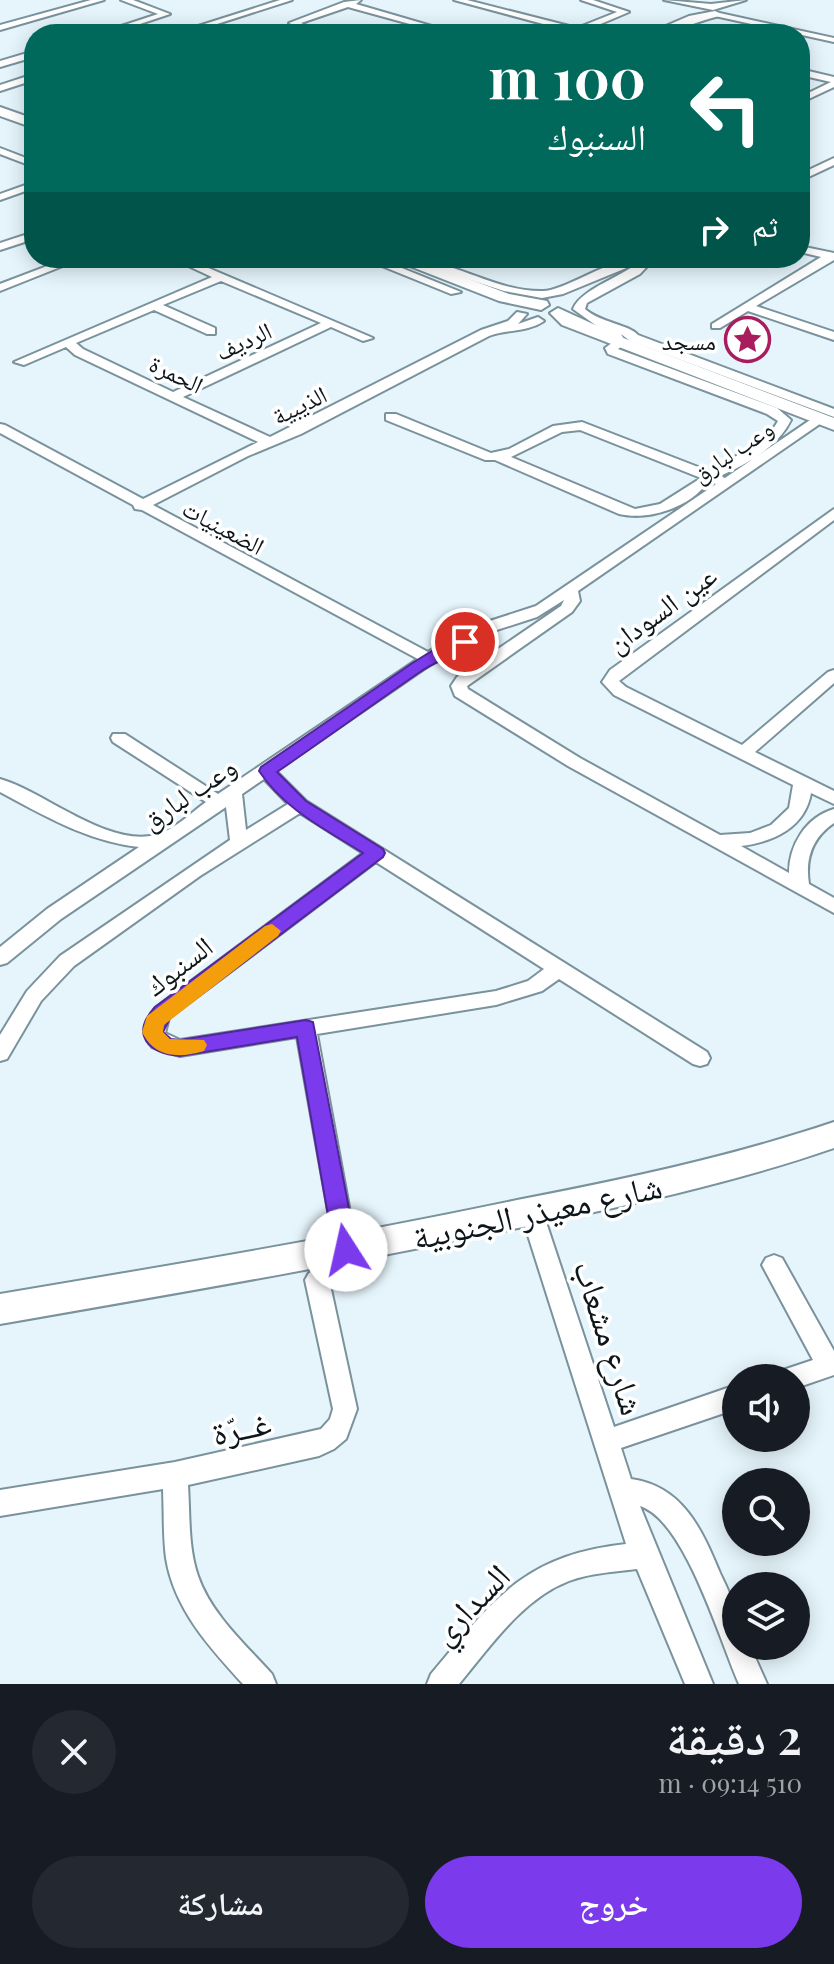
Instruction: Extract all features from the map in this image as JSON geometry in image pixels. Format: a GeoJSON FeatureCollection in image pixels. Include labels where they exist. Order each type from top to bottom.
{"type":"FeatureCollection","features":[{"type":"Feature","properties":{"kind":"street"},"geometry":{"type":"LineString","coordinates":[[0,28],[100,0]]}},
{"type":"Feature","properties":{"kind":"street"},"geometry":{"type":"LineString","coordinates":[[125,0],[166,14],[134,24]]}},
{"type":"Feature","properties":{"kind":"street"},"geometry":{"type":"LineString","coordinates":[[250,0],[269,6]]}},
{"type":"Feature","properties":{"kind":"street"},"geometry":{"type":"LineString","coordinates":[[212,24],[288,0]]}},
{"type":"Feature","properties":{"kind":"street"},"geometry":{"type":"LineString","coordinates":[[296,24],[293,23],[360,0]]}},
{"type":"Feature","properties":{"kind":"street"},"geometry":{"type":"LineString","coordinates":[[458,0],[542,24]]}},
{"type":"Feature","properties":{"kind":"street"},"geometry":{"type":"LineString","coordinates":[[585,0],[625,12],[595,24]]}},
{"type":"Feature","properties":{"kind":"street"},"geometry":{"type":"LineString","coordinates":[[676,2],[715,8],[776,24]]}},
{"type":"Feature","properties":{"kind":"street"},"geometry":{"type":"LineString","coordinates":[[347,4],[419,24]]}},
{"type":"Feature","properties":{"kind":"street"},"geometry":{"type":"LineString","coordinates":[[677,24],[715,8]]}},
{"type":"Feature","properties":{"kind":"street"},"geometry":{"type":"LineString","coordinates":[[810,33],[834,39]]}},
{"type":"Feature","properties":{"kind":"street"},"geometry":{"type":"LineString","coordinates":[[0,64],[24,57]]}},
{"type":"Feature","properties":{"kind":"street"},"geometry":{"type":"LineString","coordinates":[[810,75],[834,82]]}},
{"type":"Feature","properties":{"kind":"street"},"geometry":{"type":"LineString","coordinates":[[1,88],[24,80]]}},
{"type":"Feature","properties":{"kind":"street"},"geometry":{"type":"LineString","coordinates":[[810,95],[834,82]]}},
{"type":"Feature","properties":{"kind":"street"},"geometry":{"type":"LineString","coordinates":[[0,111],[24,120]]}},
{"type":"Feature","properties":{"kind":"street"},"geometry":{"type":"LineString","coordinates":[[1,152],[24,160]]}},
{"type":"Feature","properties":{"kind":"street"},"geometry":{"type":"LineString","coordinates":[[810,173],[834,161]]}},
{"type":"Feature","properties":{"kind":"street"},"geometry":{"type":"LineString","coordinates":[[814,171],[834,175]]}},
{"type":"Feature","properties":{"kind":"street"},"geometry":{"type":"LineString","coordinates":[[0,197],[24,189]]}},
{"type":"Feature","properties":{"kind":"street"},"geometry":{"type":"LineString","coordinates":[[0,247],[24,239]]}},
{"type":"Feature","properties":{"kind":"street"},"geometry":{"type":"LineString","coordinates":[[810,251],[833,256]]}},
{"type":"Feature","properties":{"kind":"street"},"geometry":{"type":"LineString","coordinates":[[716,326],[833,256]]}},
{"type":"Feature","properties":{"kind":"street"},"geometry":{"type":"LineString","coordinates":[[0,288],[52,268]]}},
{"type":"Feature","properties":{"kind":"street","name":"الرديف"},"geometry":{"type":"LineString","coordinates":[[200,268],[367,338]]}},
{"type":"Feature","properties":{"kind":"street"},"geometry":{"type":"LineString","coordinates":[[405,268],[455,292]]}},
{"type":"Feature","properties":{"kind":"street"},"geometry":{"type":"LineString","coordinates":[[411,268],[502,300],[521,314],[527,307],[545,315]]}},
{"type":"Feature","properties":{"kind":"street"},"geometry":{"type":"LineString","coordinates":[[413,268],[505,298],[620,343],[650,360],[688,374],[830,418]]}},
{"type":"Feature","properties":{"kind":"street"},"geometry":{"type":"LineString","coordinates":[[442,268],[535,295],[559,292],[596,275],[633,268]]}},
{"type":"Feature","properties":{"kind":"street"},"geometry":{"type":"LineString","coordinates":[[620,343],[618,336],[607,327],[583,315],[580,303],[633,268]]}},
{"type":"Feature","properties":{"kind":"street","name":"الحمرة"},"geometry":{"type":"LineString","coordinates":[[20,362],[221,277]]}},
{"type":"Feature","properties":{"kind":"street"},"geometry":{"type":"LineString","coordinates":[[155,306],[211,331]]}},
{"type":"Feature","properties":{"kind":"street"},"geometry":{"type":"LineString","coordinates":[[750,308],[834,336]]}},
{"type":"Feature","properties":{"kind":"street","name":"الذيبية"},"geometry":{"type":"LineString","coordinates":[[140,506],[476,338],[512,323],[521,314]]}},
{"type":"Feature","properties":{"kind":"street","name":"الذيبية"},"geometry":{"type":"LineString","coordinates":[[476,338],[545,315]]}},
{"type":"Feature","properties":{"kind":"street","name":"الرديف"},"geometry":{"type":"LineString","coordinates":[[174,396],[331,323]]}},
{"type":"Feature","properties":{"kind":"street"},"geometry":{"type":"LineString","coordinates":[[607,327],[629,332],[635,339],[830,418]]}},
{"type":"Feature","properties":{"kind":"street","name":"الحمرة"},"geometry":{"type":"LineString","coordinates":[[68,342],[79,352],[269,442]]}},
{"type":"Feature","properties":{"kind":"street"},"geometry":{"type":"LineString","coordinates":[[499,457],[514,453],[561,426],[582,426],[721,478],[780,429],[785,420],[772,411],[688,374]]}},
{"type":"Feature","properties":{"kind":"street"},"geometry":{"type":"LineString","coordinates":[[391,417],[474,453],[499,457],[642,516],[657,511],[702,482]]}},
{"type":"Feature","properties":{"kind":"street","name":"وعب لبارق"},"geometry":{"type":"LineString","coordinates":[[0,958],[20,939],[120,869],[429,659],[448,648],[534,613],[721,478],[830,418]]}},
{"type":"Feature","properties":{"kind":"street","name":"الضعينيات"},"geometry":{"type":"LineString","coordinates":[[0,428],[429,659]]}},
{"type":"Feature","properties":{"kind":"street","name":"عين السودان"},"geometry":{"type":"LineString","coordinates":[[834,513],[611,677],[613,687],[834,798]]}},
{"type":"Feature","properties":{"kind":"street"},"geometry":{"type":"LineString","coordinates":[[570,588],[572,601],[567,609],[463,680],[459,686],[461,692],[574,762],[834,906]]}},
{"type":"Feature","properties":{"kind":"street"},"geometry":{"type":"LineString","coordinates":[[744,752],[834,675]]}},
{"type":"Feature","properties":{"kind":"street"},"geometry":{"type":"LineString","coordinates":[[119,738],[226,798],[239,843]]}},
{"type":"Feature","properties":{"kind":"street"},"geometry":{"type":"LineString","coordinates":[[267,771],[279,787],[300,805],[700,1058]]}},
{"type":"Feature","properties":{"kind":"street"},"geometry":{"type":"LineString","coordinates":[[716,841],[752,839],[773,832],[788,822],[801,803],[802,781]]}},
{"type":"Feature","properties":{"kind":"street"},"geometry":{"type":"LineString","coordinates":[[0,785],[109,839],[137,842],[166,839]]}},
{"type":"Feature","properties":{"kind":"street"},"geometry":{"type":"LineString","coordinates":[[0,1053],[34,996],[67,961],[139,908],[300,805]]}},
{"type":"Feature","properties":{"kind":"street"},"geometry":{"type":"LineString","coordinates":[[800,887],[798,858],[810,833],[834,815]]}},
{"type":"Feature","properties":{"kind":"street"},"geometry":{"type":"LineString","coordinates":[[788,822],[810,833]]}},
{"type":"Feature","properties":{"kind":"street"},"geometry":{"type":"LineString","coordinates":[[109,839],[120,856],[120,869]]}},
{"type":"Feature","properties":{"kind":"street","name":"السنبوك"},"geometry":{"type":"LineString","coordinates":[[376,853],[162,1013],[154,1022],[152,1032],[157,1041],[167,1047],[180,1048],[510,995],[535,986],[560,968]]}},
{"type":"Feature","properties":{"kind":"street"},"geometry":{"type":"LineString","coordinates":[[306,1028],[346,1250]]}},
{"type":"Feature","properties":{"kind":"street","name":"شارع معيذر الجنوبية"},"geometry":{"type":"LineString","coordinates":[[0,1309],[346,1250],[683,1180],[767,1158],[834,1135]]}},
{"type":"Feature","properties":{"kind":"street","name":"شارع مشعاب"},"geometry":{"type":"LineString","coordinates":[[531,1210],[622,1491],[699,1684]]}},
{"type":"Feature","properties":{"kind":"street"},"geometry":{"type":"LineString","coordinates":[[774,1265],[831,1364],[810,1372]]}},
{"type":"Feature","properties":{"kind":"street","name":"غــرّة"},"geometry":{"type":"LineString","coordinates":[[0,1503],[175,1475],[319,1444],[339,1430],[345,1409],[317,1280]]}},
{"type":"Feature","properties":{"kind":"street","name":"شارع مشعاب"},"geometry":{"type":"LineString","coordinates":[[607,1441],[722,1402]]}},
{"type":"Feature","properties":{"kind":"street"},"geometry":{"type":"LineString","coordinates":[[175,1475],[181,1563],[189,1586],[217,1634],[262,1684]]}},
{"type":"Feature","properties":{"kind":"street"},"geometry":{"type":"LineString","coordinates":[[622,1491],[638,1491],[648,1495],[678,1518],[722,1615]]}},
{"type":"Feature","properties":{"kind":"street","name":"السداري"},"geometry":{"type":"LineString","coordinates":[[441,1684],[523,1592],[549,1575],[582,1564],[645,1555]]}},
{"type":"Feature","properties":{"kind":"street"},"geometry":{"type":"LineString","coordinates":[[742,1660],[753,1684]]}},
{"type":"Feature","properties":{"kind":"slow traffic"},"geometry":{"type":"LineString","coordinates":[[197,1045],[167,1047],[157,1041],[152,1032],[154,1022],[272,931]]}},
{"type":"Feature","properties":{"kind":"place","name":"مسجد"},"geometry":{"type":"Point","coordinates":[747,340]}},
{"type":"Feature","properties":{"kind":"route"},"geometry":{"type":"LineString","coordinates":[[346,1250],[306,1028],[180,1048],[167,1047],[157,1041],[152,1032],[154,1022],[162,1013],[376,853],[289,797],[267,771],[416,667],[465,642]]}}]}
